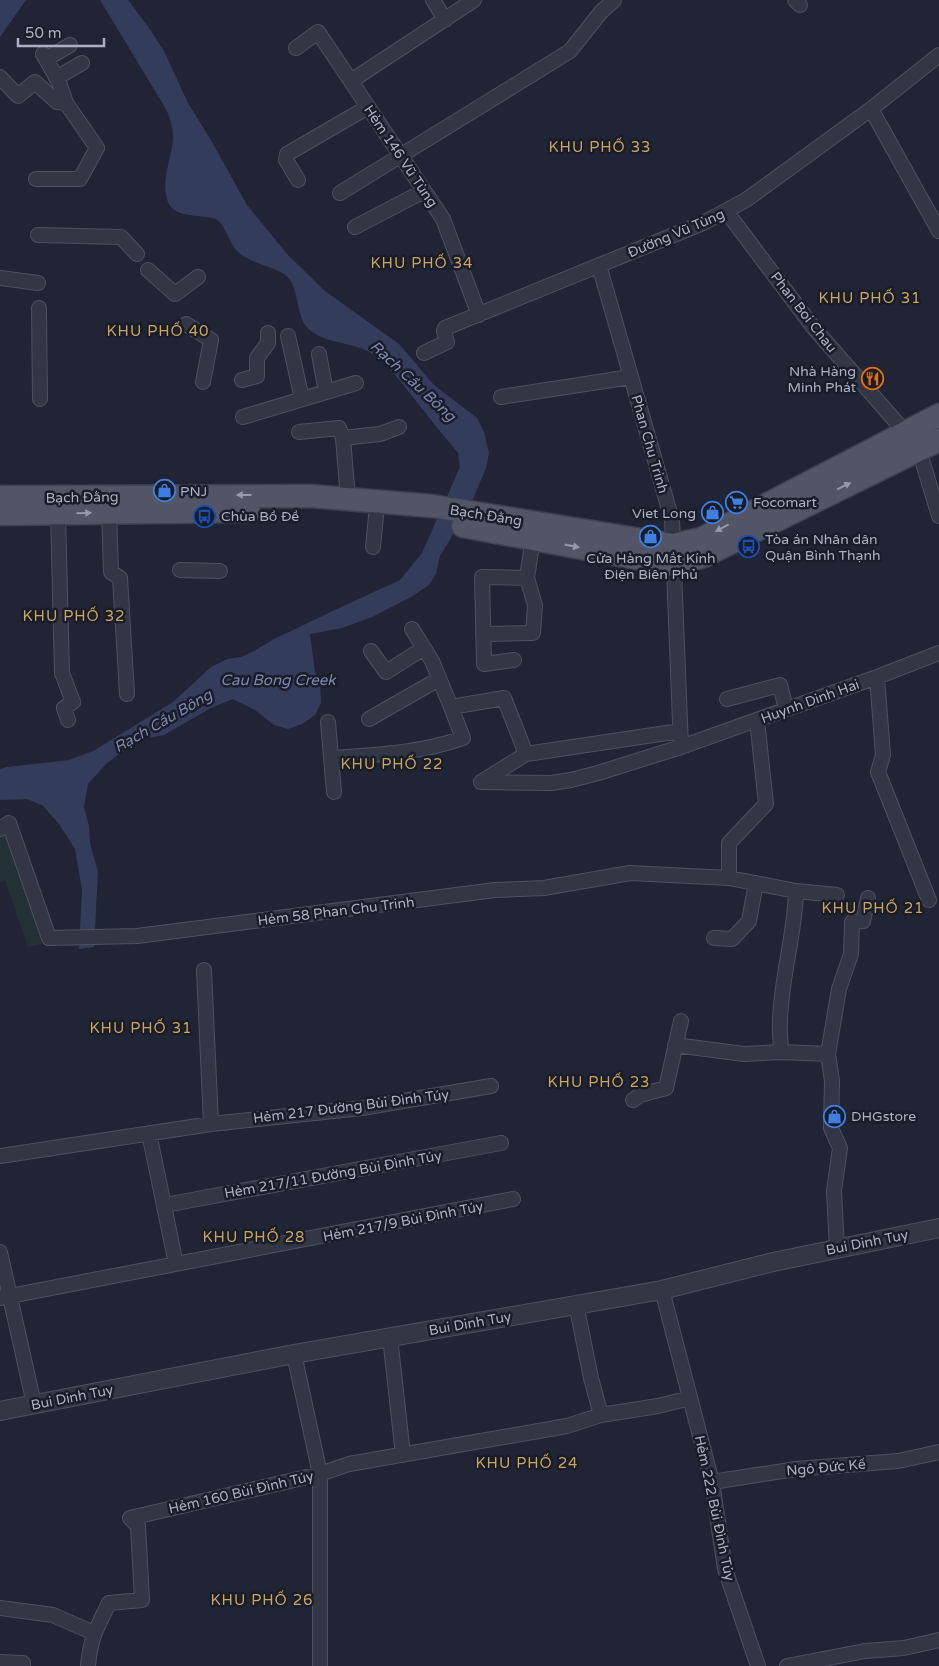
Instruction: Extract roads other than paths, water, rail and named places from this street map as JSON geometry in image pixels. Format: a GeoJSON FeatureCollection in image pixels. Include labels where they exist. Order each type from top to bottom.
{"type":"FeatureCollection","features":[{"type":"Feature","properties":{"kind":"main road","name":"Bạch Đằng"},"geometry":{"type":"LineString","coordinates":[[0,514],[58,505],[300,496],[348,499],[673,555],[939,415]]}},
{"type":"Feature","properties":{"kind":"main road","name":"Bạch Đằng"},"geometry":{"type":"LineString","coordinates":[[474,520],[533,538],[673,555],[704,556],[939,440]]}},
{"type":"Feature","properties":{"kind":"main road","name":"Bạch Đằng"},"geometry":{"type":"LineString","coordinates":[[0,497],[108,512],[305,510],[376,516],[431,513]]}},
{"type":"Feature","properties":{"kind":"street"},"geometry":{"type":"LineString","coordinates":[[433,0],[445,20]]}},
{"type":"Feature","properties":{"kind":"street"},"geometry":{"type":"LineString","coordinates":[[351,82],[474,0]]}},
{"type":"Feature","properties":{"kind":"street"},"geometry":{"type":"LineString","coordinates":[[340,193],[570,51],[601,12],[614,0]]}},
{"type":"Feature","properties":{"kind":"street","name":"Hẻm 146 Vũ Tùng"},"geometry":{"type":"LineString","coordinates":[[296,48],[318,32],[443,219],[479,314]]}},
{"type":"Feature","properties":{"kind":"street"},"geometry":{"type":"LineString","coordinates":[[36,179],[80,179],[97,148],[66,103],[56,78],[44,57],[70,45]]}},
{"type":"Feature","properties":{"kind":"street","name":"Đường Vũ Tùng"},"geometry":{"type":"LineString","coordinates":[[424,353],[447,342],[445,328],[703,224],[746,200],[871,109],[939,55]]}},
{"type":"Feature","properties":{"kind":"street"},"geometry":{"type":"LineString","coordinates":[[56,78],[82,63]]}},
{"type":"Feature","properties":{"kind":"street"},"geometry":{"type":"LineString","coordinates":[[0,77],[18,96],[36,82],[57,102],[66,103]]}},
{"type":"Feature","properties":{"kind":"street"},"geometry":{"type":"LineString","coordinates":[[298,180],[286,160],[287,154],[368,107]]}},
{"type":"Feature","properties":{"kind":"street"},"geometry":{"type":"LineString","coordinates":[[871,109],[939,231]]}},
{"type":"Feature","properties":{"kind":"street"},"geometry":{"type":"LineString","coordinates":[[355,226],[424,191]]}},
{"type":"Feature","properties":{"kind":"street","name":"Phan Boi Chau"},"geometry":{"type":"LineString","coordinates":[[726,211],[813,326],[919,450],[939,516]]}},
{"type":"Feature","properties":{"kind":"street"},"geometry":{"type":"LineString","coordinates":[[38,235],[121,237],[137,254]]}},
{"type":"Feature","properties":{"kind":"street","name":"Phan Chu Trinh"},"geometry":{"type":"LineString","coordinates":[[599,265],[672,520],[681,747]]}},
{"type":"Feature","properties":{"kind":"street"},"geometry":{"type":"LineString","coordinates":[[148,270],[175,294],[198,277]]}},
{"type":"Feature","properties":{"kind":"street"},"geometry":{"type":"LineString","coordinates":[[0,278],[38,283]]}},
{"type":"Feature","properties":{"kind":"street"},"geometry":{"type":"LineString","coordinates":[[39,308],[40,399]]}},
{"type":"Feature","properties":{"kind":"street"},"geometry":{"type":"LineString","coordinates":[[186,324],[211,340],[203,382]]}},
{"type":"Feature","properties":{"kind":"street"},"geometry":{"type":"LineString","coordinates":[[242,380],[257,376],[257,358],[268,343],[268,333]]}},
{"type":"Feature","properties":{"kind":"street"},"geometry":{"type":"LineString","coordinates":[[288,336],[302,399]]}},
{"type":"Feature","properties":{"kind":"street"},"geometry":{"type":"LineString","coordinates":[[319,354],[326,392]]}},
{"type":"Feature","properties":{"kind":"street"},"geometry":{"type":"LineString","coordinates":[[501,397],[631,377]]}},
{"type":"Feature","properties":{"kind":"street"},"geometry":{"type":"LineString","coordinates":[[243,417],[356,383]]}},
{"type":"Feature","properties":{"kind":"street"},"geometry":{"type":"LineString","coordinates":[[343,438],[380,434],[399,427]]}},
{"type":"Feature","properties":{"kind":"street"},"geometry":{"type":"LineString","coordinates":[[299,432],[339,428],[343,438],[348,499]]}},
{"type":"Feature","properties":{"kind":"street"},"geometry":{"type":"LineString","coordinates":[[58,505],[62,673],[73,702],[64,708],[68,720]]}},
{"type":"Feature","properties":{"kind":"street"},"geometry":{"type":"LineString","coordinates":[[108,512],[111,572],[120,578],[127,694]]}},
{"type":"Feature","properties":{"kind":"street"},"geometry":{"type":"LineString","coordinates":[[372,547],[376,516]]}},
{"type":"Feature","properties":{"kind":"street"},"geometry":{"type":"LineString","coordinates":[[483,634],[533,632],[535,605],[527,578],[533,538]]}},
{"type":"Feature","properties":{"kind":"street"},"geometry":{"type":"LineString","coordinates":[[180,570],[220,571]]}},
{"type":"Feature","properties":{"kind":"street"},"geometry":{"type":"LineString","coordinates":[[514,660],[484,664],[482,577],[527,578]]}},
{"type":"Feature","properties":{"kind":"street"},"geometry":{"type":"LineString","coordinates":[[332,758],[398,753],[443,745],[463,738],[439,679],[412,628]]}},
{"type":"Feature","properties":{"kind":"street"},"geometry":{"type":"LineString","coordinates":[[371,651],[386,672],[424,648]]}},
{"type":"Feature","properties":{"kind":"street","name":"Huynh Dinh Hai"},"geometry":{"type":"LineString","coordinates":[[526,754],[481,782],[551,783],[570,780],[681,747],[939,653]]}},
{"type":"Feature","properties":{"kind":"street"},"geometry":{"type":"LineString","coordinates":[[877,677],[884,755],[878,772],[929,900]]}},
{"type":"Feature","properties":{"kind":"street"},"geometry":{"type":"LineString","coordinates":[[369,718],[439,679]]}},
{"type":"Feature","properties":{"kind":"street"},"geometry":{"type":"LineString","coordinates":[[727,699],[780,685],[786,710]]}},
{"type":"Feature","properties":{"kind":"street"},"geometry":{"type":"LineString","coordinates":[[451,707],[504,698],[526,754],[680,731]]}},
{"type":"Feature","properties":{"kind":"street"},"geometry":{"type":"LineString","coordinates":[[729,878],[729,842],[766,804],[757,720]]}},
{"type":"Feature","properties":{"kind":"street"},"geometry":{"type":"LineString","coordinates":[[328,722],[334,792]]}},
{"type":"Feature","properties":{"kind":"street","name":"Hẻm 58 Phan Chu Trinh"},"geometry":{"type":"LineString","coordinates":[[0,829],[9,823],[49,938],[127,936],[494,890],[544,888],[630,873],[729,878],[796,891],[837,895]]}},
{"type":"Feature","properties":{"kind":"street"},"geometry":{"type":"LineString","coordinates":[[714,938],[732,939],[749,921],[756,883]]}},
{"type":"Feature","properties":{"kind":"street"},"geometry":{"type":"LineString","coordinates":[[781,1052],[780,1020],[784,981],[796,912],[796,891]]}},
{"type":"Feature","properties":{"kind":"street"},"geometry":{"type":"LineString","coordinates":[[837,1248],[834,1191],[840,1148],[831,1128],[832,1081],[828,1054],[839,989],[851,954],[852,922],[863,921],[868,898]]}},
{"type":"Feature","properties":{"kind":"street"},"geometry":{"type":"LineString","coordinates":[[204,970],[211,1124]]}},
{"type":"Feature","properties":{"kind":"street"},"geometry":{"type":"LineString","coordinates":[[633,1100],[640,1095],[666,1088],[681,1020]]}},
{"type":"Feature","properties":{"kind":"street"},"geometry":{"type":"LineString","coordinates":[[675,1045],[744,1054],[781,1052],[828,1054]]}},
{"type":"Feature","properties":{"kind":"street","name":"Hẻm 217 Đường Bùi Đình Túy"},"geometry":{"type":"LineString","coordinates":[[0,1156],[211,1124],[362,1108],[491,1086]]}},
{"type":"Feature","properties":{"kind":"street"},"geometry":{"type":"LineString","coordinates":[[149,1133],[176,1264]]}},
{"type":"Feature","properties":{"kind":"street","name":"Hẻm 217/11 Đường Bùi Đình Túy"},"geometry":{"type":"LineString","coordinates":[[165,1205],[501,1143]]}},
{"type":"Feature","properties":{"kind":"street","name":"Hẻm 217/9 Bùi Đình Túy"},"geometry":{"type":"LineString","coordinates":[[4,1298],[513,1199]]}},
{"type":"Feature","properties":{"kind":"street","name":"Bui Dinh Tuy"},"geometry":{"type":"LineString","coordinates":[[0,1410],[294,1354],[662,1290],[772,1262],[939,1228]]}},
{"type":"Feature","properties":{"kind":"street"},"geometry":{"type":"LineString","coordinates":[[0,1252],[4,1298],[34,1404]]}},
{"type":"Feature","properties":{"kind":"street","name":"Hẻm 222 Bùi Đình Túy"},"geometry":{"type":"LineString","coordinates":[[662,1290],[712,1482],[724,1569],[758,1666]]}},
{"type":"Feature","properties":{"kind":"street"},"geometry":{"type":"LineString","coordinates":[[576,1304],[591,1378],[601,1415]]}},
{"type":"Feature","properties":{"kind":"street"},"geometry":{"type":"LineString","coordinates":[[390,1337],[403,1455]]}},
{"type":"Feature","properties":{"kind":"street","name":"Hẻm 160 Bùi Đình Túy"},"geometry":{"type":"LineString","coordinates":[[94,1633],[109,1604],[142,1600],[138,1526],[130,1518],[320,1474],[294,1354]]}},
{"type":"Feature","properties":{"kind":"street"},"geometry":{"type":"LineString","coordinates":[[320,1666],[320,1474],[349,1464],[567,1426],[601,1415],[658,1406],[690,1398]]}},
{"type":"Feature","properties":{"kind":"street","name":"Ngô Đức Kế"},"geometry":{"type":"LineString","coordinates":[[712,1482],[796,1469],[898,1461],[939,1452]]}},
{"type":"Feature","properties":{"kind":"street"},"geometry":{"type":"LineString","coordinates":[[0,1608],[53,1615],[94,1633],[88,1666]]}},
{"type":"Feature","properties":{"kind":"street"},"geometry":{"type":"LineString","coordinates":[[787,1666],[865,1650],[904,1648],[939,1640]]}},
{"type":"Feature","properties":{"kind":"street"},"geometry":{"type":"LineString","coordinates":[[0,1662],[23,1663],[23,1666]]}},
{"type":"Feature","properties":{"kind":"water"},"geometry":{"type":"Polygon","coordinates":[[[0,0],[26,0],[0,37],[0,0]]]}},
{"type":"Feature","properties":{"kind":"water","name":"Cau Bong Creek"},"geometry":{"type":"Polygon","coordinates":[[[100,0],[128,0],[149,28],[164,51],[188,103],[247,205],[288,255],[325,291],[399,344],[434,385],[477,418],[484,432],[489,453],[486,468],[470,506],[440,556],[436,574],[429,585],[411,597],[372,617],[342,628],[310,634],[315,672],[320,680],[321,703],[315,715],[302,724],[288,729],[274,725],[255,710],[233,699],[211,708],[164,735],[140,739],[107,763],[88,784],[84,807],[89,826],[90,843],[98,872],[94,947],[79,949],[82,890],[75,849],[59,824],[42,805],[27,799],[0,800],[0,769],[69,760],[93,751],[173,702],[211,667],[227,659],[241,657],[272,640],[400,580],[422,553],[460,467],[458,453],[385,365],[364,349],[325,338],[311,331],[305,325],[290,279],[278,271],[247,258],[236,250],[222,225],[216,219],[182,214],[171,207],[168,202],[165,186],[173,138],[170,119],[166,109],[100,0]]]}},
{"type":"Feature","properties":{"kind":"place","name":"Nhà Hàng Minh Phát"},"geometry":{"type":"Point","coordinates":[872,379]}},
{"type":"Feature","properties":{"kind":"place","name":"PNJ"},"geometry":{"type":"Point","coordinates":[164,491]}},
{"type":"Feature","properties":{"kind":"place","name":"Focomart"},"geometry":{"type":"Point","coordinates":[737,502]}},
{"type":"Feature","properties":{"kind":"place","name":"Viet Long"},"geometry":{"type":"Point","coordinates":[712,513]}},
{"type":"Feature","properties":{"kind":"place","name":"Chùa Bồ Đề"},"geometry":{"type":"Point","coordinates":[205,516]}},
{"type":"Feature","properties":{"kind":"place","name":"Cửa Hàng Mắt Kính Điện Biên Phủ"},"geometry":{"type":"Point","coordinates":[651,536]}},
{"type":"Feature","properties":{"kind":"place","name":"Tòa án Nhân dân Quận Bình Thạnh"},"geometry":{"type":"Point","coordinates":[749,547]}},
{"type":"Feature","properties":{"kind":"place","name":"DHGstore"},"geometry":{"type":"Point","coordinates":[835,1116]}},
{"type":"Feature","properties":{"kind":"district","name":"KHU PHỐ 33"},"geometry":{"type":"Point","coordinates":[600,147]}},
{"type":"Feature","properties":{"kind":"district","name":"KHU PHỐ 34"},"geometry":{"type":"Point","coordinates":[422,263]}},
{"type":"Feature","properties":{"kind":"district","name":"KHU PHỐ 31"},"geometry":{"type":"Point","coordinates":[870,298]}},
{"type":"Feature","properties":{"kind":"district","name":"KHU PHỐ 40"},"geometry":{"type":"Point","coordinates":[158,331]}},
{"type":"Feature","properties":{"kind":"district","name":"KHU PHỐ 32"},"geometry":{"type":"Point","coordinates":[74,616]}},
{"type":"Feature","properties":{"kind":"district","name":"KHU PHỐ 22"},"geometry":{"type":"Point","coordinates":[392,764]}},
{"type":"Feature","properties":{"kind":"district","name":"KHU PHỐ 21"},"geometry":{"type":"Point","coordinates":[873,908]}},
{"type":"Feature","properties":{"kind":"district","name":"KHU PHỐ 31"},"geometry":{"type":"Point","coordinates":[141,1028]}},
{"type":"Feature","properties":{"kind":"district","name":"KHU PHỐ 23"},"geometry":{"type":"Point","coordinates":[599,1082]}},
{"type":"Feature","properties":{"kind":"district","name":"KHU PHỐ 28"},"geometry":{"type":"Point","coordinates":[254,1237]}},
{"type":"Feature","properties":{"kind":"district","name":"KHU PHỐ 24"},"geometry":{"type":"Point","coordinates":[527,1463]}},
{"type":"Feature","properties":{"kind":"district","name":"KHU PHỐ 26"},"geometry":{"type":"Point","coordinates":[262,1600]}},
{"type":"Feature","properties":{"kind":"water label","name":"Rạch Cầu Bông"},"geometry":{"type":"Point","coordinates":[413,381]}},
{"type":"Feature","properties":{"kind":"water label","name":"Rạch Cầu Bông"},"geometry":{"type":"Point","coordinates":[163,721]}}]}
